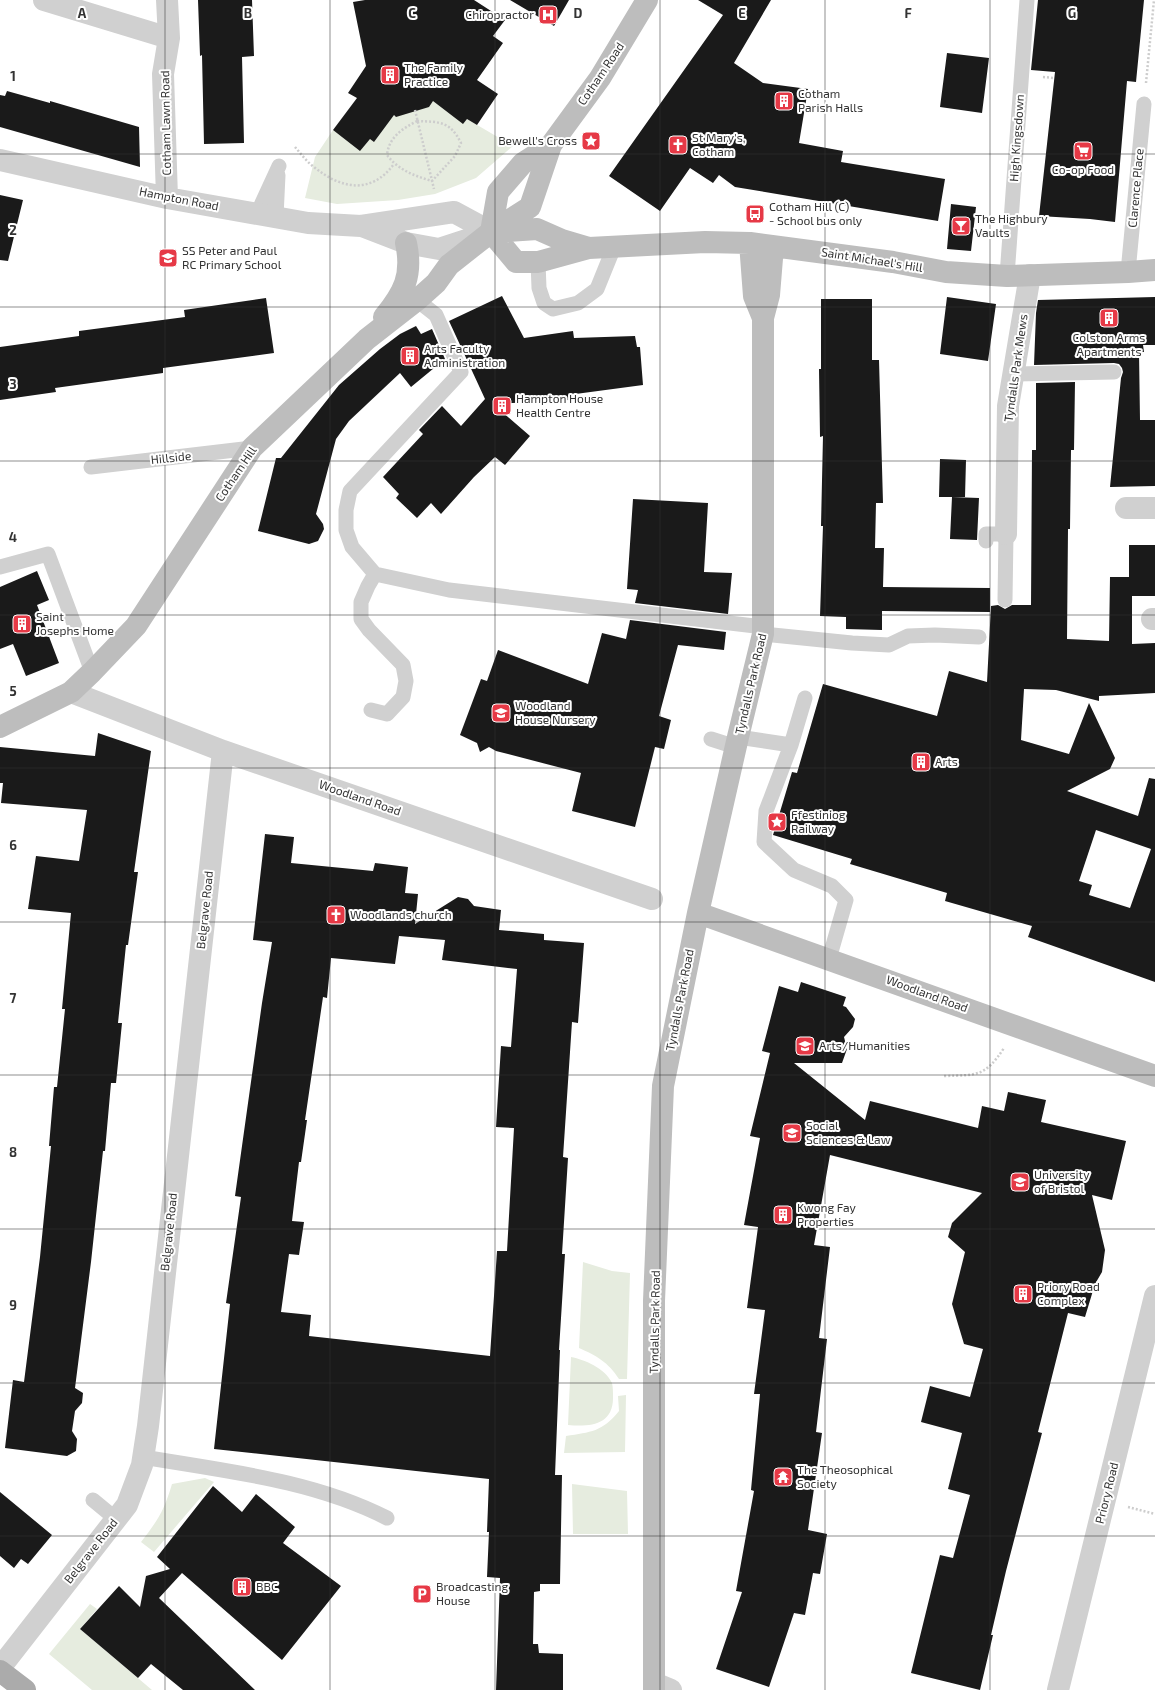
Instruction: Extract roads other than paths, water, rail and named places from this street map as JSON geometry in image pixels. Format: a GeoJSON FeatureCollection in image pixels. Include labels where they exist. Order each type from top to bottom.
{"type":"FeatureCollection","features":[{"type":"Feature","properties":{"kind":"main road"},"geometry":{"type":"LineString","coordinates":[[0,1670],[25,1690]]}},
{"type":"Feature","properties":{"kind":"street"},"geometry":{"type":"LineString","coordinates":[[44,0],[169,38]]}},
{"type":"Feature","properties":{"kind":"street","name":"Cotham Lawn Road"},"geometry":{"type":"LineString","coordinates":[[167,0],[169,38],[163,74],[167,198]]}},
{"type":"Feature","properties":{"kind":"street","name":"Cotham Road"},"geometry":{"type":"LineString","coordinates":[[491,232],[530,208],[552,145],[600,78],[647,0]]}},
{"type":"Feature","properties":{"kind":"street","name":"Cotham Road"},"geometry":{"type":"LineString","coordinates":[[491,232],[498,192],[523,163],[552,145]]}},
{"type":"Feature","properties":{"kind":"street","name":"Hampton Road"},"geometry":{"type":"LineString","coordinates":[[0,160],[167,198],[308,223],[360,226],[454,212],[491,232]]}},
{"type":"Feature","properties":{"kind":"street","name":"Hampton Road"},"geometry":{"type":"LineString","coordinates":[[360,226],[406,243],[439,249],[491,232]]}},
{"type":"Feature","properties":{"kind":"street","name":"Saint Michael's Hill"},"geometry":{"type":"LineString","coordinates":[[491,232],[537,229],[562,240],[589,248]]}},
{"type":"Feature","properties":{"kind":"street","name":"Saint Michael's Hill"},"geometry":{"type":"LineString","coordinates":[[491,232],[516,262],[538,262],[589,248],[705,242],[750,243],[893,262],[946,272],[1007,276],[1155,270]]}},
{"type":"Feature","properties":{"kind":"street","name":"Cotham Hill"},"geometry":{"type":"LineString","coordinates":[[0,727],[71,692],[92,672],[136,626],[252,448],[367,339],[417,300],[436,283],[450,265],[491,232]]}},
{"type":"Feature","properties":{"kind":"street"},"geometry":{"type":"LineString","coordinates":[[367,339],[398,300],[407,279],[409,265],[406,243]]}},
{"type":"Feature","properties":{"kind":"street","name":"Tyndalls Park Road"},"geometry":{"type":"LineString","coordinates":[[750,243],[754,296],[763,318]]}},
{"type":"Feature","properties":{"kind":"street","name":"Tyndalls Park Road"},"geometry":{"type":"LineString","coordinates":[[660,1688],[654,1301],[663,1086],[698,913],[764,630],[763,318],[769,295],[773,246]]}},
{"type":"Feature","properties":{"kind":"street","name":"Tyndalls Park Mews"},"geometry":{"type":"LineString","coordinates":[[996,538],[1008,406],[1030,275]]}},
{"type":"Feature","properties":{"kind":"street"},"geometry":{"type":"LineString","coordinates":[[1126,508],[1155,508]]}},
{"type":"Feature","properties":{"kind":"street","name":"Woodland Road"},"geometry":{"type":"LineString","coordinates":[[71,692],[223,750],[652,899]]}},
{"type":"Feature","properties":{"kind":"street","name":"Belgrave Road"},"geometry":{"type":"LineString","coordinates":[[0,1670],[127,1505],[142,1465],[148,1426],[223,750]]}},
{"type":"Feature","properties":{"kind":"street","name":"Woodland Road"},"geometry":{"type":"LineString","coordinates":[[698,913],[830,959],[984,1022],[1015,1026],[1155,1076]]}},
{"type":"Feature","properties":{"kind":"street","name":"Priory Road"},"geometry":{"type":"LineString","coordinates":[[1058,1690],[1155,1296]]}},
{"type":"Feature","properties":{"kind":"lane","name":"High Kingsdown"},"geometry":{"type":"LineString","coordinates":[[1007,276],[1027,0]]}},
{"type":"Feature","properties":{"kind":"lane","name":"Clarence Place"},"geometry":{"type":"LineString","coordinates":[[1128,272],[1144,104]]}},
{"type":"Feature","properties":{"kind":"lane"},"geometry":{"type":"LineString","coordinates":[[538,262],[539,288],[544,303],[553,309],[578,303],[597,289],[614,247]]}},
{"type":"Feature","properties":{"kind":"lane"},"geometry":{"type":"LineString","coordinates":[[417,300],[436,315],[461,372],[350,491],[346,510],[346,530],[352,547],[375,574],[449,590],[764,630],[852,643],[889,645],[908,636],[935,635],[979,637]]}},
{"type":"Feature","properties":{"kind":"lane"},"geometry":{"type":"LineString","coordinates":[[1014,374],[1114,372]]}},
{"type":"Feature","properties":{"kind":"lane","name":"Hillside"},"geometry":{"type":"LineString","coordinates":[[91,467],[252,448]]}},
{"type":"Feature","properties":{"kind":"lane"},"geometry":{"type":"LineString","coordinates":[[996,538],[1005,600]]}},
{"type":"Feature","properties":{"kind":"lane"},"geometry":{"type":"LineString","coordinates":[[0,567],[48,554],[92,672]]}},
{"type":"Feature","properties":{"kind":"lane"},"geometry":{"type":"LineString","coordinates":[[371,710],[387,714],[403,697],[406,681],[404,665],[369,630],[361,619],[361,602],[375,574]]}},
{"type":"Feature","properties":{"kind":"lane"},"geometry":{"type":"LineString","coordinates":[[805,698],[791,745],[766,811],[764,842],[794,870],[832,886],[846,900],[830,959]]}},
{"type":"Feature","properties":{"kind":"lane"},"geometry":{"type":"LineString","coordinates":[[711,739],[791,745]]}},
{"type":"Feature","properties":{"kind":"lane"},"geometry":{"type":"LineString","coordinates":[[143,1457],[286,1482],[364,1506],[387,1518]]}},
{"type":"Feature","properties":{"kind":"lane"},"geometry":{"type":"LineString","coordinates":[[94,1500],[116,1519]]}},
{"type":"Feature","properties":{"kind":"place","name":"Chiropractor"},"geometry":{"type":"Point","coordinates":[548,15]}},
{"type":"Feature","properties":{"kind":"place","name":"The Family Practice"},"geometry":{"type":"Point","coordinates":[390,75]}},
{"type":"Feature","properties":{"kind":"place","name":"Cotham Parish Halls"},"geometry":{"type":"Point","coordinates":[784,101]}},
{"type":"Feature","properties":{"kind":"place","name":"Bewell's Cross"},"geometry":{"type":"Point","coordinates":[591,141]}},
{"type":"Feature","properties":{"kind":"place","name":"St Mary's, Cotham"},"geometry":{"type":"Point","coordinates":[678,145]}},
{"type":"Feature","properties":{"kind":"place","name":"Co-op Food"},"geometry":{"type":"Point","coordinates":[1083,151]}},
{"type":"Feature","properties":{"kind":"place","name":"Cotham Hill (C) - School bus only"},"geometry":{"type":"Point","coordinates":[755,214]}},
{"type":"Feature","properties":{"kind":"place","name":"The Highbury Vaults"},"geometry":{"type":"Point","coordinates":[961,226]}},
{"type":"Feature","properties":{"kind":"place","name":"SS Peter and Paul RC Primary School"},"geometry":{"type":"Point","coordinates":[168,258]}},
{"type":"Feature","properties":{"kind":"place","name":"Colston Arms Apartments"},"geometry":{"type":"Point","coordinates":[1109,318]}},
{"type":"Feature","properties":{"kind":"place","name":"Arts Faculty Administration"},"geometry":{"type":"Point","coordinates":[410,356]}},
{"type":"Feature","properties":{"kind":"place","name":"Hampton House Health Centre"},"geometry":{"type":"Point","coordinates":[502,406]}},
{"type":"Feature","properties":{"kind":"place","name":"Saint Josephs Home"},"geometry":{"type":"Point","coordinates":[22,624]}},
{"type":"Feature","properties":{"kind":"place","name":"Woodland House Nursery"},"geometry":{"type":"Point","coordinates":[501,713]}},
{"type":"Feature","properties":{"kind":"place","name":"Arts"},"geometry":{"type":"Point","coordinates":[921,762]}},
{"type":"Feature","properties":{"kind":"place","name":"Ffestiniog Railway"},"geometry":{"type":"Point","coordinates":[777,822]}},
{"type":"Feature","properties":{"kind":"place","name":"Woodlands church"},"geometry":{"type":"Point","coordinates":[336,915]}},
{"type":"Feature","properties":{"kind":"place","name":"Arts/Humanities"},"geometry":{"type":"Point","coordinates":[805,1046]}},
{"type":"Feature","properties":{"kind":"place","name":"Social Sciences & Law"},"geometry":{"type":"Point","coordinates":[792,1133]}},
{"type":"Feature","properties":{"kind":"place","name":"University of Bristol"},"geometry":{"type":"Point","coordinates":[1020,1182]}},
{"type":"Feature","properties":{"kind":"place","name":"Kwong Fay Properties"},"geometry":{"type":"Point","coordinates":[783,1215]}},
{"type":"Feature","properties":{"kind":"place","name":"Priory Road Complex"},"geometry":{"type":"Point","coordinates":[1023,1294]}},
{"type":"Feature","properties":{"kind":"place","name":"The Theosophical Society"},"geometry":{"type":"Point","coordinates":[783,1477]}},
{"type":"Feature","properties":{"kind":"place","name":"BBC"},"geometry":{"type":"Point","coordinates":[242,1587]}},
{"type":"Feature","properties":{"kind":"place","name":"Broadcasting House"},"geometry":{"type":"Point","coordinates":[422,1594]}}]}
